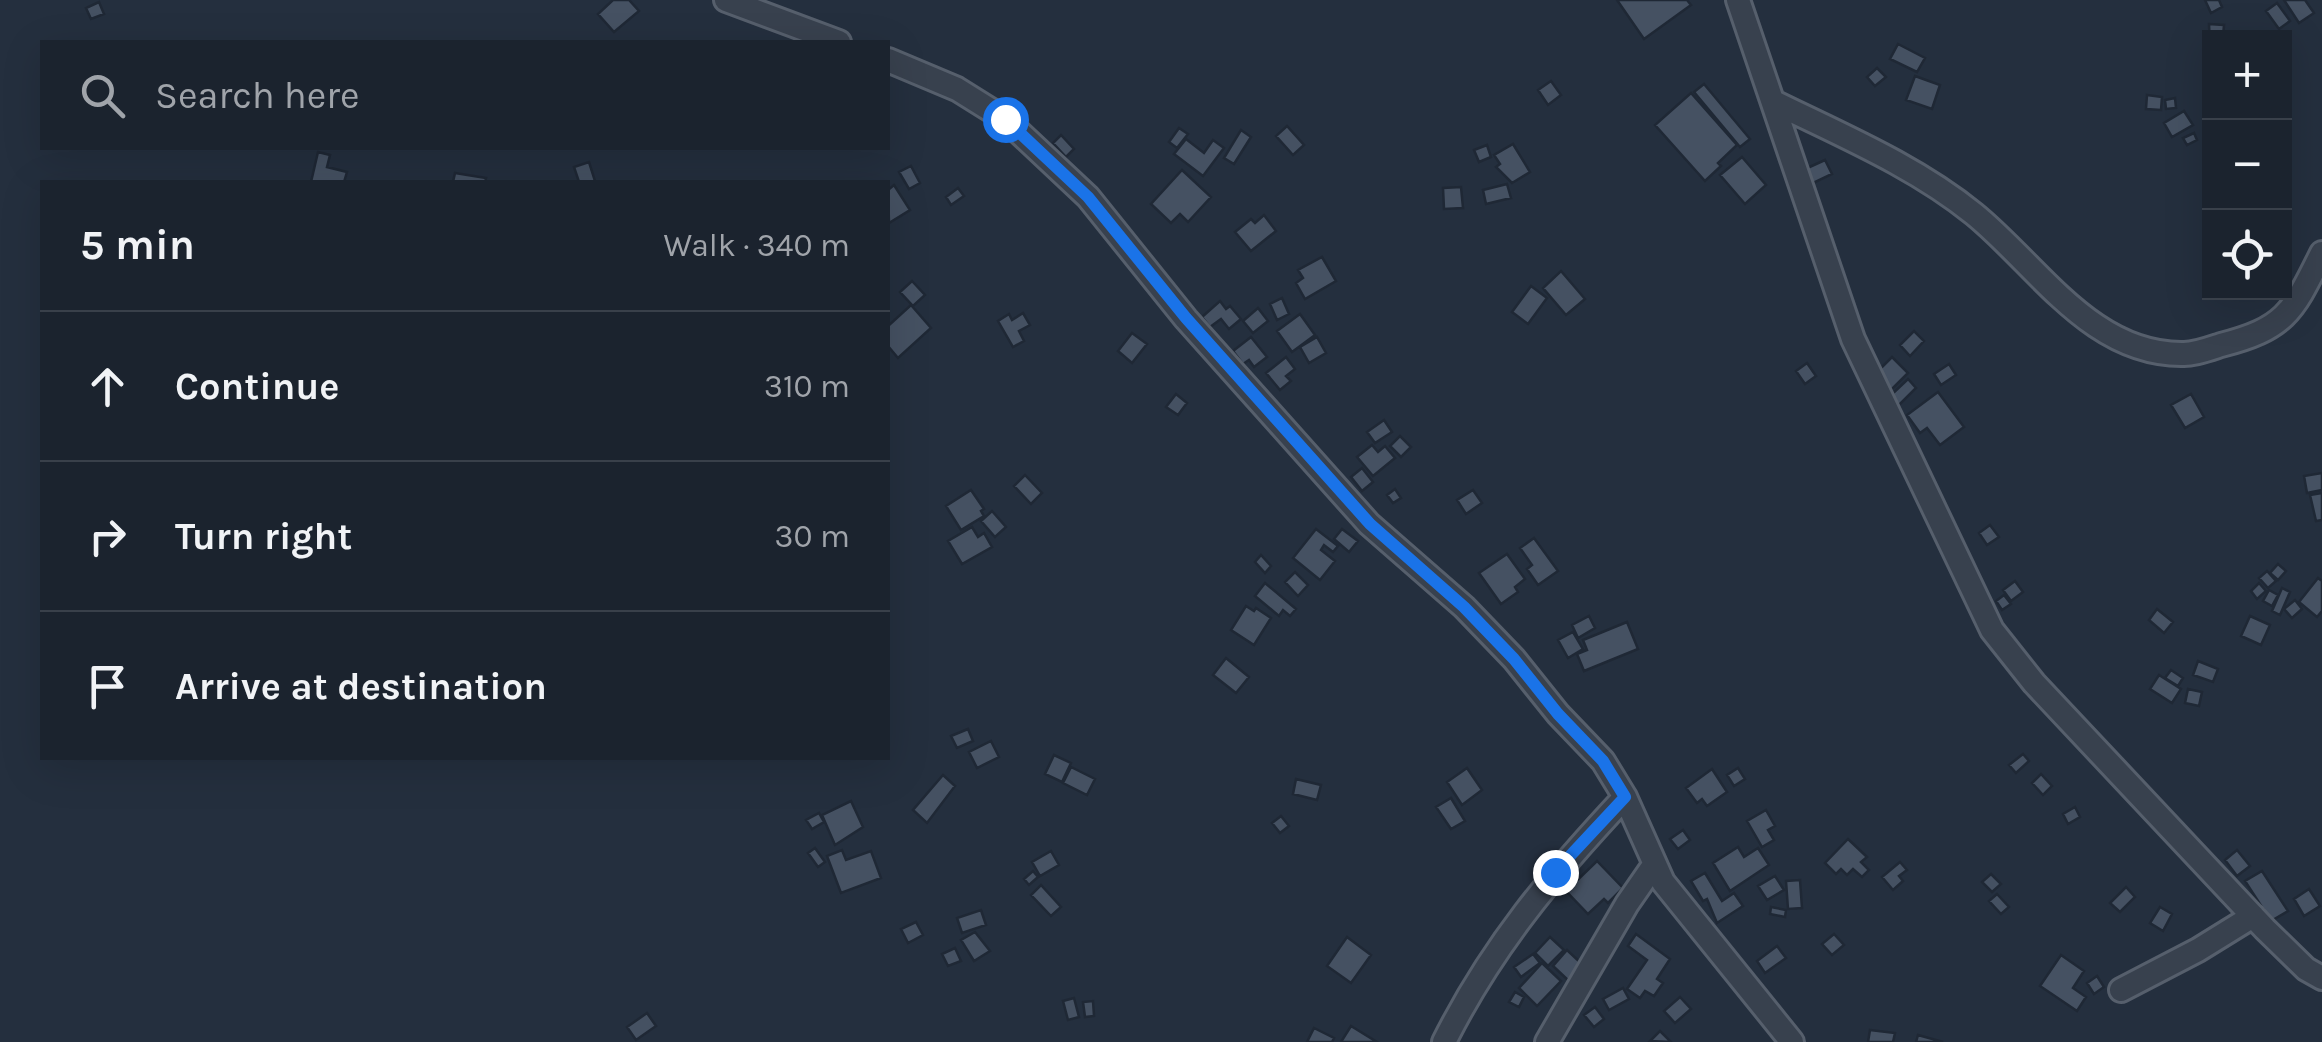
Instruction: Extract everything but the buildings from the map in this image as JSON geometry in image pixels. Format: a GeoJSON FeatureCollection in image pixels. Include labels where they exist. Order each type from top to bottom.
{"type":"FeatureCollection","features":[{"type":"Feature","properties":{"kind":"street"},"geometry":{"type":"LineString","coordinates":[[726,0],[834,40]]}},
{"type":"Feature","properties":{"kind":"street"},"geometry":{"type":"LineString","coordinates":[[1738,0],[1852,339],[1992,630],[2034,683],[2253,916],[2306,969],[2322,978]]}},
{"type":"Feature","properties":{"kind":"street"},"geometry":{"type":"LineString","coordinates":[[890,61],[957,89],[1005,119],[1088,197],[1186,318],[1370,524],[1464,607],[1514,659],[1558,714],[1603,761],[1625,797],[1654,865],[1699,928],[1792,1042]]}},
{"type":"Feature","properties":{"kind":"street"},"geometry":{"type":"LineString","coordinates":[[1774,102],[1930,184],[1974,214],[2095,325],[2123,342],[2158,353],[2188,354],[2256,336],[2291,312],[2322,253]]}},
{"type":"Feature","properties":{"kind":"street"},"geometry":{"type":"LineString","coordinates":[[1444,1042],[1504,939],[1555,872],[1625,797]]}},
{"type":"Feature","properties":{"kind":"street"},"geometry":{"type":"LineString","coordinates":[[1546,1042],[1626,904],[1654,865]]}},
{"type":"Feature","properties":{"kind":"street"},"geometry":{"type":"LineString","coordinates":[[2121,990],[2253,916]]}},
{"type":"Feature","properties":{"kind":"route"},"geometry":{"type":"LineString","coordinates":[[1005,119],[1088,197],[1186,318],[1370,524],[1464,607],[1603,761],[1625,797],[1555,872]]}}]}
